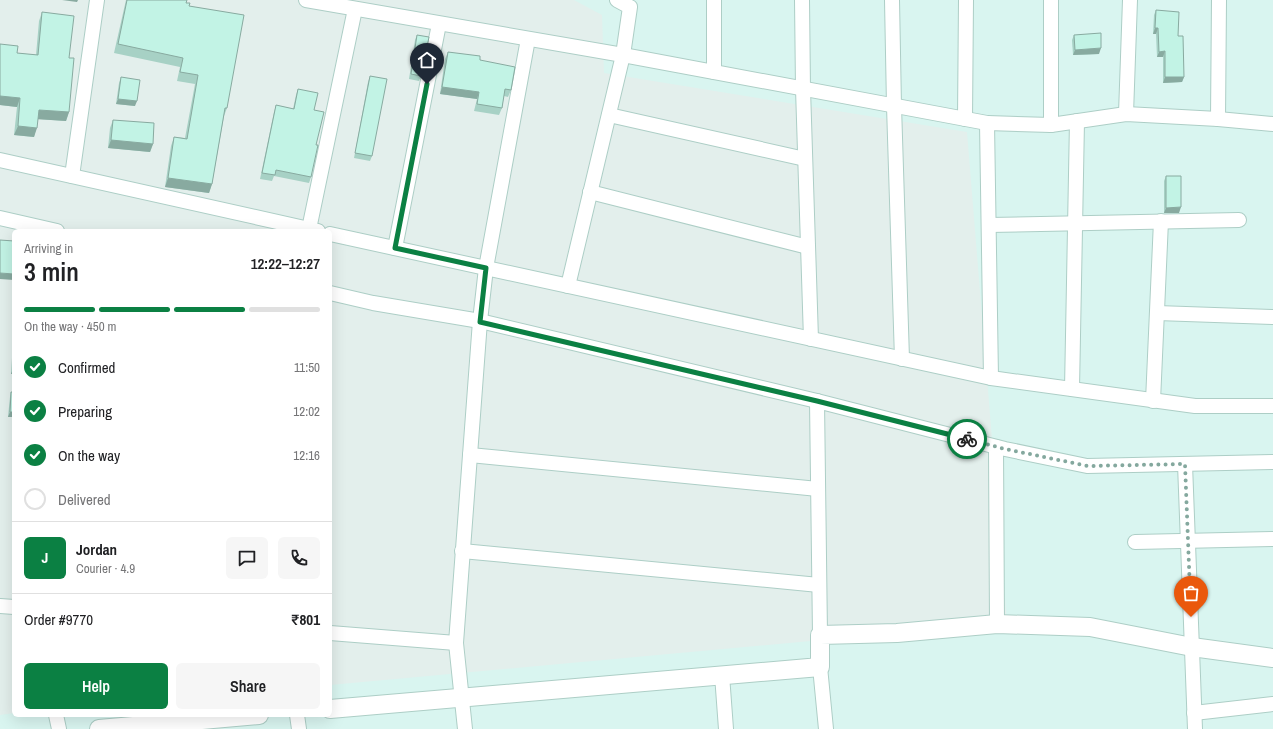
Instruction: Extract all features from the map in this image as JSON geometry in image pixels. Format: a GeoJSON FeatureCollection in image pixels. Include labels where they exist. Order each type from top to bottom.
{"type":"FeatureCollection","features":[{"type":"Feature","properties":{"kind":"street"},"geometry":{"type":"LineString","coordinates":[[72,176],[97,0]]}},
{"type":"Feature","properties":{"kind":"street"},"geometry":{"type":"LineString","coordinates":[[306,0],[714,72],[987,123],[1051,125],[1126,114],[1218,119],[1273,124]]}},
{"type":"Feature","properties":{"kind":"street"},"geometry":{"type":"LineString","coordinates":[[568,286],[623,56],[630,3],[617,0]]}},
{"type":"Feature","properties":{"kind":"street"},"geometry":{"type":"LineString","coordinates":[[714,0],[714,72]]}},
{"type":"Feature","properties":{"kind":"street"},"geometry":{"type":"LineString","coordinates":[[802,0],[803,89],[811,339]]}},
{"type":"Feature","properties":{"kind":"street"},"geometry":{"type":"LineString","coordinates":[[892,0],[902,359]]}},
{"type":"Feature","properties":{"kind":"street"},"geometry":{"type":"LineString","coordinates":[[965,119],[966,0]]}},
{"type":"Feature","properties":{"kind":"street"},"geometry":{"type":"LineString","coordinates":[[1051,0],[1051,125]]}},
{"type":"Feature","properties":{"kind":"street"},"geometry":{"type":"LineString","coordinates":[[1126,114],[1130,0]]}},
{"type":"Feature","properties":{"kind":"street"},"geometry":{"type":"LineString","coordinates":[[1218,0],[1218,119]]}},
{"type":"Feature","properties":{"kind":"street"},"geometry":{"type":"LineString","coordinates":[[313,229],[355,9]]}},
{"type":"Feature","properties":{"kind":"street"},"geometry":{"type":"LineString","coordinates":[[395,248],[439,24]]}},
{"type":"Feature","properties":{"kind":"street"},"geometry":{"type":"LineString","coordinates":[[465,729],[456,643],[480,322],[486,268],[528,39]]}},
{"type":"Feature","properties":{"kind":"street"},"geometry":{"type":"LineString","coordinates":[[609,115],[805,159]]}},
{"type":"Feature","properties":{"kind":"street"},"geometry":{"type":"LineString","coordinates":[[1072,389],[1077,121]]}},
{"type":"Feature","properties":{"kind":"street"},"geometry":{"type":"LineString","coordinates":[[987,123],[991,378]]}},
{"type":"Feature","properties":{"kind":"street"},"geometry":{"type":"LineString","coordinates":[[0,160],[309,229]]}},
{"type":"Feature","properties":{"kind":"street"},"geometry":{"type":"LineString","coordinates":[[590,192],[808,247]]}},
{"type":"Feature","properties":{"kind":"street"},"geometry":{"type":"LineString","coordinates":[[0,218],[48,229]]}},
{"type":"Feature","properties":{"kind":"street"},"geometry":{"type":"LineString","coordinates":[[989,225],[1075,222],[1239,220]]}},
{"type":"Feature","properties":{"kind":"street"},"geometry":{"type":"LineString","coordinates":[[1153,401],[1161,221]]}},
{"type":"Feature","properties":{"kind":"street"},"geometry":{"type":"LineString","coordinates":[[332,234],[991,378],[1195,406],[1273,406]]}},
{"type":"Feature","properties":{"kind":"street"},"geometry":{"type":"LineString","coordinates":[[332,293],[373,303],[480,322],[817,401],[996,447],[1088,466],[1273,462]]}},
{"type":"Feature","properties":{"kind":"street"},"geometry":{"type":"LineString","coordinates":[[1157,313],[1273,317]]}},
{"type":"Feature","properties":{"kind":"street"},"geometry":{"type":"LineString","coordinates":[[817,401],[820,667],[826,729]]}},
{"type":"Feature","properties":{"kind":"street"},"geometry":{"type":"LineString","coordinates":[[996,447],[997,624]]}},
{"type":"Feature","properties":{"kind":"street"},"geometry":{"type":"LineString","coordinates":[[470,455],[818,489]]}},
{"type":"Feature","properties":{"kind":"street"},"geometry":{"type":"LineString","coordinates":[[1185,464],[1195,729]]}},
{"type":"Feature","properties":{"kind":"street"},"geometry":{"type":"LineString","coordinates":[[1135,542],[1273,540]]}},
{"type":"Feature","properties":{"kind":"street"},"geometry":{"type":"LineString","coordinates":[[462,551],[819,585]]}},
{"type":"Feature","properties":{"kind":"street"},"geometry":{"type":"LineString","coordinates":[[0,606],[12,607]]}},
{"type":"Feature","properties":{"kind":"street"},"geometry":{"type":"LineString","coordinates":[[820,635],[897,633],[997,624],[1090,627],[1192,647],[1273,658]]}},
{"type":"Feature","properties":{"kind":"street"},"geometry":{"type":"LineString","coordinates":[[332,633],[456,643]]}},
{"type":"Feature","properties":{"kind":"street"},"geometry":{"type":"LineString","coordinates":[[332,709],[820,667]]}},
{"type":"Feature","properties":{"kind":"street"},"geometry":{"type":"LineString","coordinates":[[722,675],[726,729]]}},
{"type":"Feature","properties":{"kind":"street"},"geometry":{"type":"LineString","coordinates":[[1194,713],[1273,704]]}},
{"type":"Feature","properties":{"kind":"street"},"geometry":{"type":"LineString","coordinates":[[56,717],[59,729]]}},
{"type":"Feature","properties":{"kind":"street"},"geometry":{"type":"LineString","coordinates":[[99,729],[235,717]]}},
{"type":"Feature","properties":{"kind":"street"},"geometry":{"type":"LineString","coordinates":[[297,717],[299,729]]}},
{"type":"Feature","properties":{"kind":"shaded area"},"geometry":{"type":"Polygon","coordinates":[[[0,0],[1273,0],[1273,729],[0,729],[0,0]]]}},
{"type":"Feature","properties":{"kind":"shaded area"},"geometry":{"type":"Polygon","coordinates":[[[0,0],[574,0],[602,15],[604,73],[967,132],[1007,623],[332,685],[332,229],[12,229],[12,713],[0,715],[0,0]]]}},
{"type":"Feature","properties":{"kind":"building"},"geometry":{"type":"Polygon","coordinates":[[[127,0],[187,0],[186,3],[190,3],[189,6],[244,15],[227,108],[225,108],[212,184],[168,178],[174,137],[187,139],[198,75],[180,72],[183,58],[118,44],[127,0]]]}},
{"type":"Feature","properties":{"kind":"building"},"geometry":{"type":"Polygon","coordinates":[[[1156,10],[1179,12],[1178,36],[1183,36],[1184,77],[1165,77],[1165,51],[1159,52],[1158,28],[1155,28],[1156,10]]]}},
{"type":"Feature","properties":{"kind":"building"},"geometry":{"type":"Polygon","coordinates":[[[42,12],[74,16],[69,58],[74,58],[69,112],[39,110],[37,128],[18,126],[20,98],[0,96],[0,44],[18,46],[17,53],[38,55],[42,12]]]}},
{"type":"Feature","properties":{"kind":"building"},"geometry":{"type":"Polygon","coordinates":[[[1101,33],[1101,48],[1075,50],[1074,35],[1101,33]]]}},
{"type":"Feature","properties":{"kind":"building"},"geometry":{"type":"Polygon","coordinates":[[[417,35],[429,37],[421,76],[411,74],[417,35]]]}},
{"type":"Feature","properties":{"kind":"building"},"geometry":{"type":"Polygon","coordinates":[[[448,52],[480,56],[480,60],[515,67],[511,90],[505,89],[502,108],[477,104],[479,92],[442,87],[448,52]]]}},
{"type":"Feature","properties":{"kind":"building"},"geometry":{"type":"Polygon","coordinates":[[[370,76],[387,79],[372,156],[355,153],[370,76]]]}},
{"type":"Feature","properties":{"kind":"building"},"geometry":{"type":"Polygon","coordinates":[[[121,77],[140,80],[137,101],[118,99],[121,77]]]}},
{"type":"Feature","properties":{"kind":"building"},"geometry":{"type":"Polygon","coordinates":[[[298,89],[318,93],[314,110],[324,112],[316,145],[318,145],[311,177],[276,170],[275,175],[262,173],[276,105],[294,109],[298,89]]]}},
{"type":"Feature","properties":{"kind":"building"},"geometry":{"type":"Polygon","coordinates":[[[113,120],[154,123],[153,144],[111,140],[113,120]]]}},
{"type":"Feature","properties":{"kind":"building"},"geometry":{"type":"Polygon","coordinates":[[[1166,176],[1181,176],[1181,207],[1166,208],[1166,176]]]}},
{"type":"Feature","properties":{"kind":"building"},"geometry":{"type":"Polygon","coordinates":[[[0,240],[12,241],[12,274],[0,273],[0,240]]]}},
{"type":"Feature","properties":{"kind":"building"},"geometry":{"type":"Polygon","coordinates":[[[11,392],[12,392],[12,412],[10,412],[11,392]]]}},
{"type":"Feature","properties":{"kind":"way so far"},"geometry":{"type":"LineString","coordinates":[[967,439],[1005,449],[1088,466],[1185,464],[1191,617]]}},
{"type":"Feature","properties":{"kind":"route"},"geometry":{"type":"LineString","coordinates":[[427,84],[395,248],[486,268],[480,322],[817,401],[967,439]]}}]}
